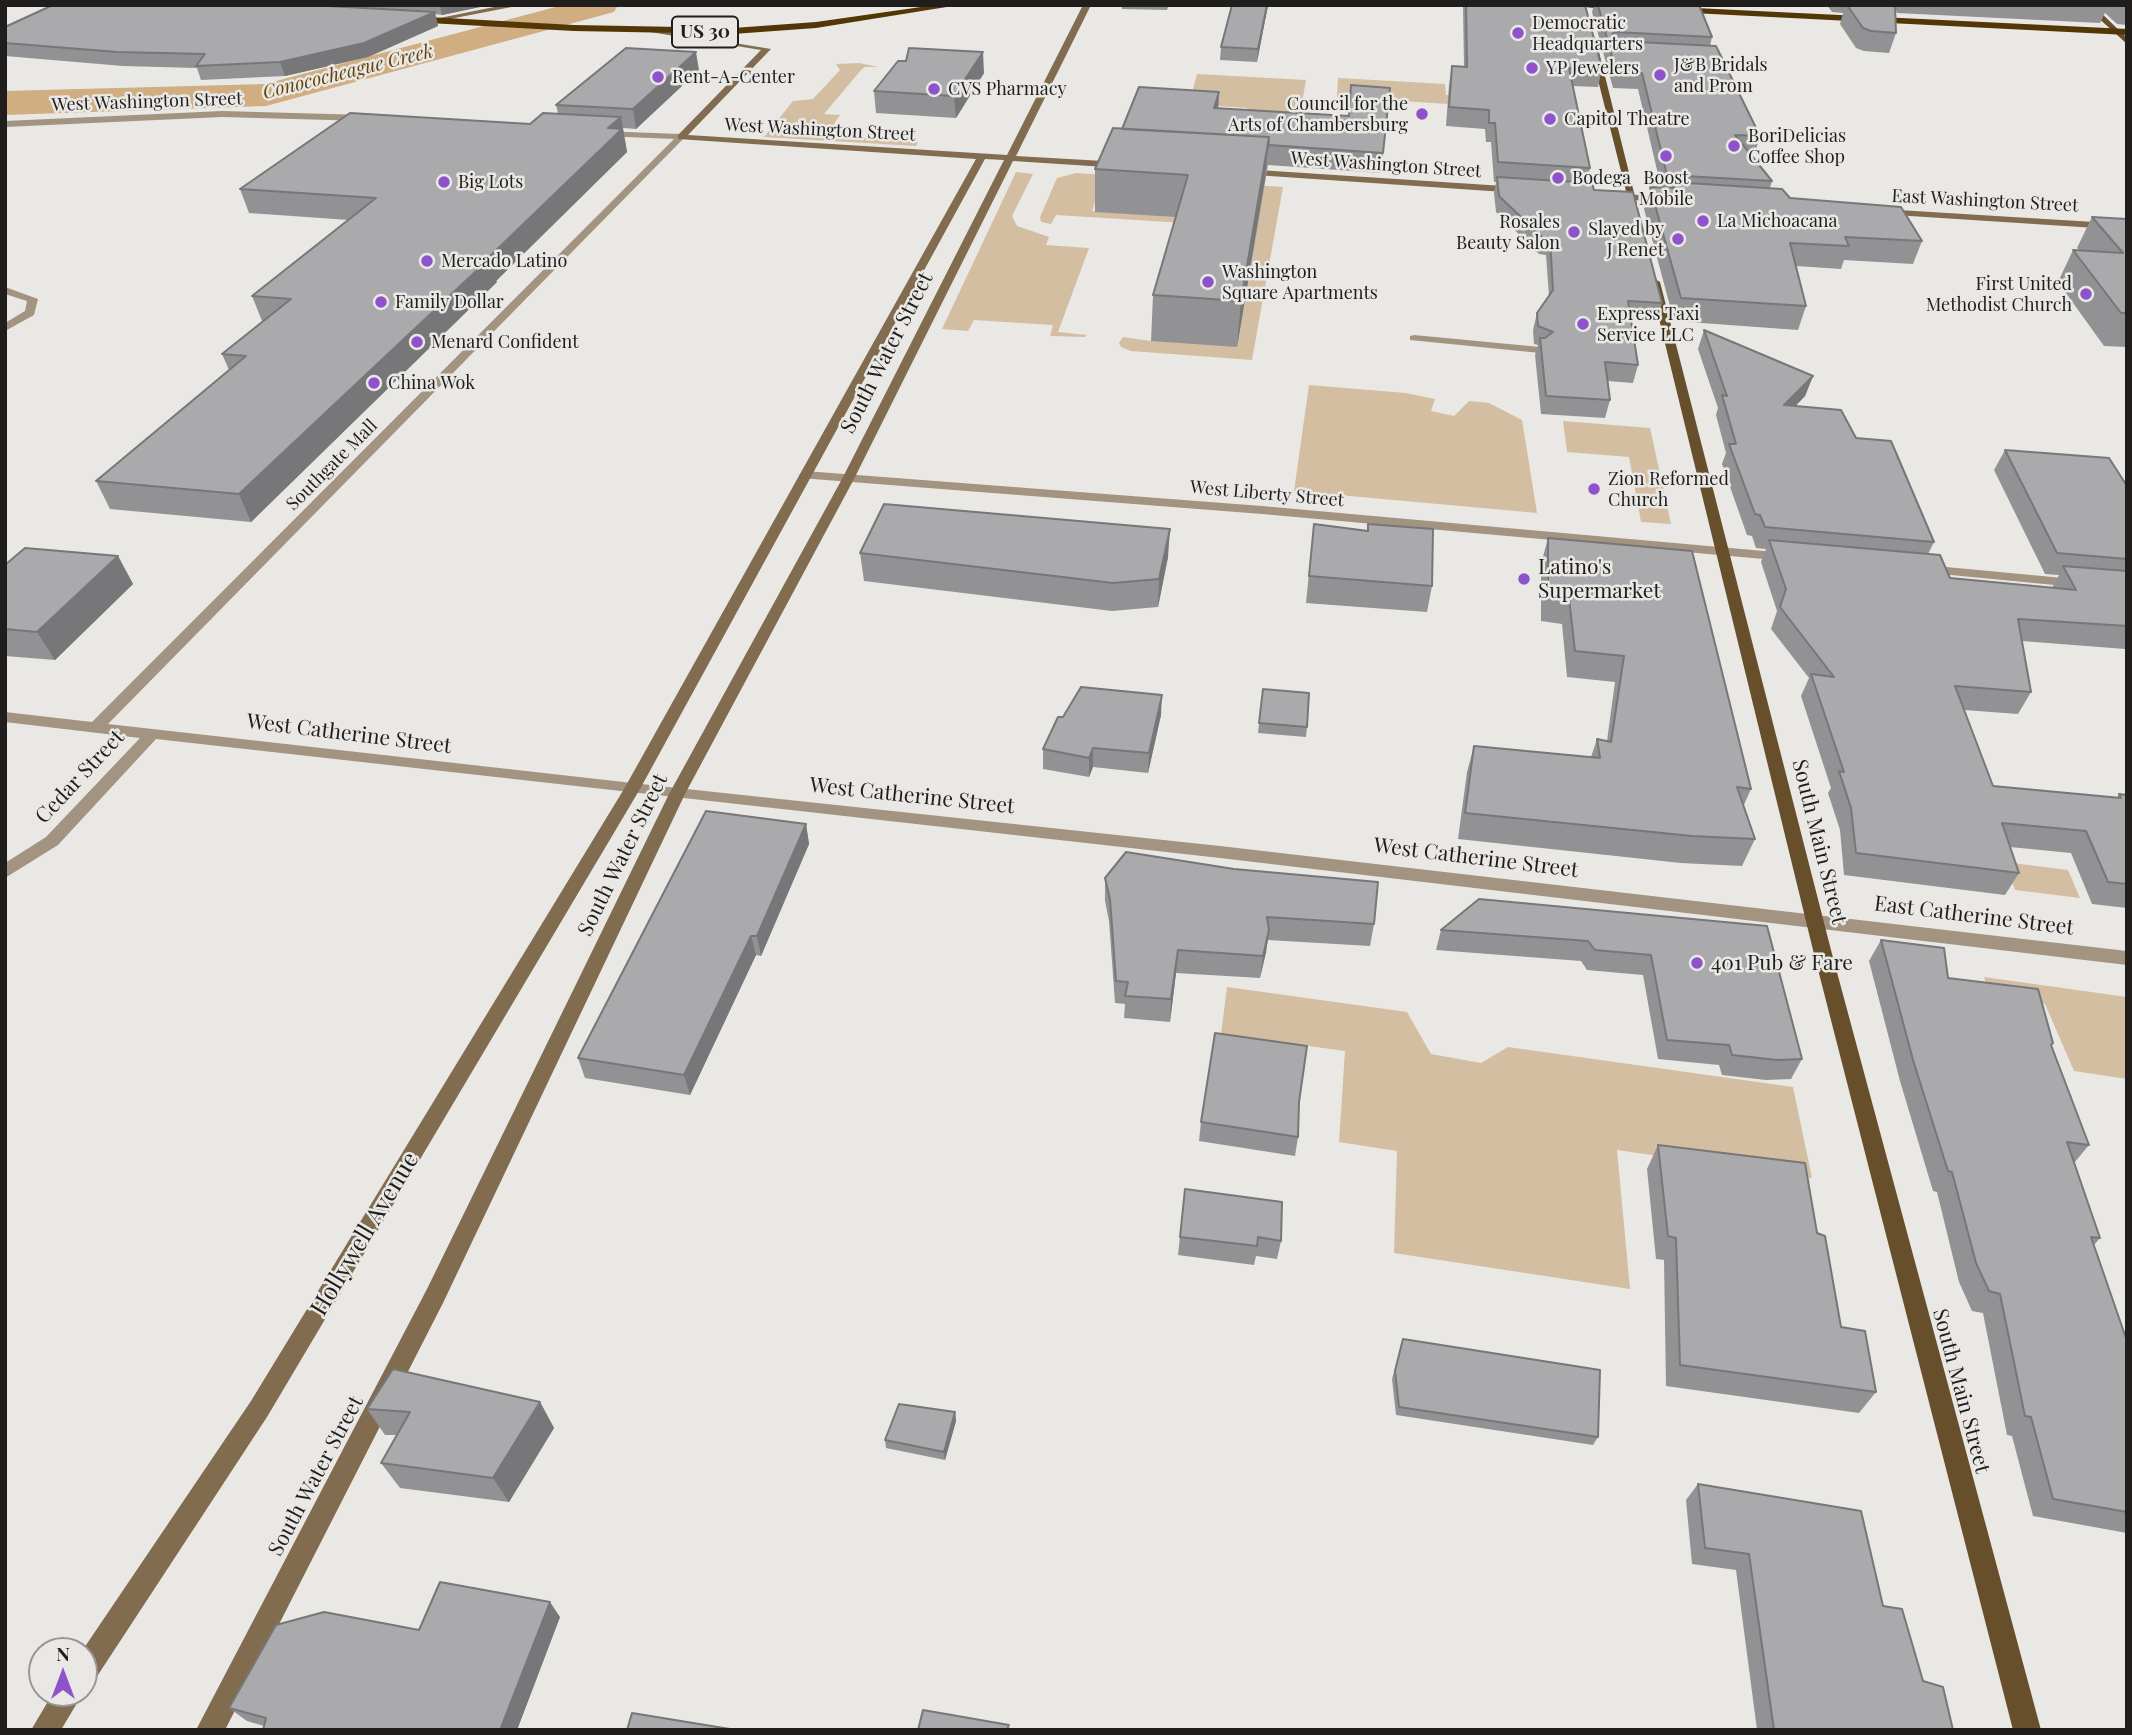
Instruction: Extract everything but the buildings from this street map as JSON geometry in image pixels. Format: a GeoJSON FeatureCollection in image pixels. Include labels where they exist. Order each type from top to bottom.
{"type":"FeatureCollection","features":[{"type":"Feature","properties":{"kind":"highway","name":"US 30"},"geometry":{"type":"LineString","coordinates":[[393,18],[575,29],[763,30],[955,5]]}},
{"type":"Feature","properties":{"kind":"highway"},"geometry":{"type":"LineString","coordinates":[[1571,5],[1585,8],[1632,8]]}},
{"type":"Feature","properties":{"kind":"highway"},"geometry":{"type":"LineString","coordinates":[[1659,9],[2127,32]]}},
{"type":"Feature","properties":{"kind":"main road"},"geometry":{"type":"LineString","coordinates":[[2088,5],[2127,42]]}},
{"type":"Feature","properties":{"kind":"main road"},"geometry":{"type":"LineString","coordinates":[[1592,40],[1643,239]]}},
{"type":"Feature","properties":{"kind":"main road","name":"South Main Street"},"geometry":{"type":"LineString","coordinates":[[1650,266],[1815,920],[2027,1730]]}},
{"type":"Feature","properties":{"kind":"street"},"geometry":{"type":"LineString","coordinates":[[434,20],[518,5]]}},
{"type":"Feature","properties":{"kind":"street","name":"South Water Street"},"geometry":{"type":"LineString","coordinates":[[209,1730],[435,1296],[677,794],[848,480],[1087,5]]}},
{"type":"Feature","properties":{"kind":"street"},"geometry":{"type":"LineString","coordinates":[[763,30],[767,49]]}},
{"type":"Feature","properties":{"kind":"street"},"geometry":{"type":"LineString","coordinates":[[648,31],[767,49]]}},
{"type":"Feature","properties":{"kind":"street"},"geometry":{"type":"LineString","coordinates":[[681,137],[767,49]]}},
{"type":"Feature","properties":{"kind":"street","name":"West Washington Street"},"geometry":{"type":"LineString","coordinates":[[5,124],[232,114],[373,119]]}},
{"type":"Feature","properties":{"kind":"street","name":"West Washington Street"},"geometry":{"type":"LineString","coordinates":[[589,132],[1135,166]]}},
{"type":"Feature","properties":{"kind":"street","name":"Southgate Mall"},"geometry":{"type":"LineString","coordinates":[[96,727],[681,137]]}},
{"type":"Feature","properties":{"kind":"street","name":"South Water Street"},"geometry":{"type":"LineString","coordinates":[[632,789],[982,156]]}},
{"type":"Feature","properties":{"kind":"street","name":"West Washington Street"},"geometry":{"type":"LineString","coordinates":[[1230,171],[1534,191]]}},
{"type":"Feature","properties":{"kind":"street"},"geometry":{"type":"LineString","coordinates":[[1603,195],[1674,200]]}},
{"type":"Feature","properties":{"kind":"street","name":"East Washington Street"},"geometry":{"type":"LineString","coordinates":[[1864,211],[2127,227]]}},
{"type":"Feature","properties":{"kind":"street"},"geometry":{"type":"LineString","coordinates":[[5,290],[33,299],[30,313],[5,328]]}},
{"type":"Feature","properties":{"kind":"street"},"geometry":{"type":"LineString","coordinates":[[1414,338],[1540,350]]}},
{"type":"Feature","properties":{"kind":"street","name":"West Liberty Street"},"geometry":{"type":"LineString","coordinates":[[805,475],[1262,510],[1803,558]]}},
{"type":"Feature","properties":{"kind":"street"},"geometry":{"type":"LineString","coordinates":[[1911,568],[2127,588]]}},
{"type":"Feature","properties":{"kind":"street","name":"West Catherine Street"},"geometry":{"type":"LineString","coordinates":[[5,717],[1815,920]]}},
{"type":"Feature","properties":{"kind":"street","name":"Cedar Street"},"geometry":{"type":"LineString","coordinates":[[5,872],[52,841],[152,734]]}},
{"type":"Feature","properties":{"kind":"street","name":"Hollywell Avenue"},"geometry":{"type":"LineString","coordinates":[[98,1650],[259,1409],[632,789]]}},
{"type":"Feature","properties":{"kind":"street","name":"East Catherine Street"},"geometry":{"type":"LineString","coordinates":[[1815,920],[2127,958]]}},
{"type":"Feature","properties":{"kind":"street"},"geometry":{"type":"LineString","coordinates":[[44,1730],[60,1707]]}},
{"type":"Feature","properties":{"kind":"shaded area"},"geometry":{"type":"Polygon","coordinates":[[[859,63],[878,67],[865,67],[861,70],[824,114],[840,115],[834,124],[850,132],[849,137],[918,142],[916,146],[764,137],[793,101],[813,99],[840,70],[836,64],[859,63]]]}},
{"type":"Feature","properties":{"kind":"shaded area"},"geometry":{"type":"Polygon","coordinates":[[[1197,74],[1306,80],[1300,114],[1189,104],[1197,74]]]}},
{"type":"Feature","properties":{"kind":"shaded area"},"geometry":{"type":"Polygon","coordinates":[[[1338,78],[1445,84],[1446,95],[1463,96],[1449,104],[1337,97],[1338,78]]]}},
{"type":"Feature","properties":{"kind":"shaded area"},"geometry":{"type":"Polygon","coordinates":[[[1016,172],[1033,174],[1012,216],[1017,226],[1049,237],[1046,245],[1089,248],[1058,332],[1087,335],[1085,337],[1050,336],[1053,325],[974,320],[968,331],[942,329],[1016,172]]]}},
{"type":"Feature","properties":{"kind":"shaded area"},"geometry":{"type":"Polygon","coordinates":[[[1076,173],[1283,187],[1252,360],[1131,351],[1121,347],[1119,343],[1123,337],[1151,341],[1262,198],[1100,188],[1092,211],[1185,217],[1184,223],[1056,215],[1051,224],[1041,222],[1040,217],[1057,178],[1076,173]]]}},
{"type":"Feature","properties":{"kind":"shaded area"},"geometry":{"type":"Polygon","coordinates":[[[1309,385],[1406,393],[1435,399],[1431,411],[1454,416],[1469,401],[1489,403],[1522,420],[1537,513],[1294,491],[1309,385]]]}},
{"type":"Feature","properties":{"kind":"shaded area"},"geometry":{"type":"Polygon","coordinates":[[[1563,421],[1650,428],[1671,524],[1641,522],[1629,457],[1567,452],[1563,421]]]}},
{"type":"Feature","properties":{"kind":"shaded area"},"geometry":{"type":"Polygon","coordinates":[[[2005,862],[2068,870],[2080,898],[2015,890],[2005,862]]]}},
{"type":"Feature","properties":{"kind":"shaded area"},"geometry":{"type":"Polygon","coordinates":[[[1984,977],[2127,997],[2127,1079],[2074,1071],[2045,1004],[1990,996],[1984,977]]]}},
{"type":"Feature","properties":{"kind":"shaded area"},"geometry":{"type":"Polygon","coordinates":[[[1227,987],[1407,1012],[1431,1054],[1481,1063],[1508,1047],[1793,1087],[1812,1178],[1617,1150],[1630,1289],[1394,1253],[1397,1151],[1339,1142],[1345,1051],[1221,1034],[1227,987]]]}},
{"type":"Feature","properties":{"kind":"waterway","name":"Conococheague Creek"},"geometry":{"type":"LineString","coordinates":[[5,103],[266,95],[602,5]]}},
{"type":"Feature","properties":{"kind":"place","name":"Democratic Headquarters"},"geometry":{"type":"Point","coordinates":[1518,33]}},
{"type":"Feature","properties":{"kind":"place","name":"YP Jewelers"},"geometry":{"type":"Point","coordinates":[1532,68]}},
{"type":"Feature","properties":{"kind":"place","name":"J&B Bridals and Prom"},"geometry":{"type":"Point","coordinates":[1660,75]}},
{"type":"Feature","properties":{"kind":"place","name":"Rent-A-Center"},"geometry":{"type":"Point","coordinates":[658,77]}},
{"type":"Feature","properties":{"kind":"place","name":"CVS Pharmacy"},"geometry":{"type":"Point","coordinates":[934,89]}},
{"type":"Feature","properties":{"kind":"place","name":"Council for the Arts of Chambersburg"},"geometry":{"type":"Point","coordinates":[1422,114]}},
{"type":"Feature","properties":{"kind":"place","name":"Capitol Theatre"},"geometry":{"type":"Point","coordinates":[1550,119]}},
{"type":"Feature","properties":{"kind":"place","name":"BoriDelicias Coffee Shop"},"geometry":{"type":"Point","coordinates":[1734,146]}},
{"type":"Feature","properties":{"kind":"place","name":"Boost Mobile"},"geometry":{"type":"Point","coordinates":[1666,156]}},
{"type":"Feature","properties":{"kind":"place","name":"Bodega"},"geometry":{"type":"Point","coordinates":[1558,178]}},
{"type":"Feature","properties":{"kind":"place","name":"Big Lots"},"geometry":{"type":"Point","coordinates":[444,182]}},
{"type":"Feature","properties":{"kind":"place","name":"La Michoacana"},"geometry":{"type":"Point","coordinates":[1703,221]}},
{"type":"Feature","properties":{"kind":"place","name":"Rosales Beauty Salon"},"geometry":{"type":"Point","coordinates":[1574,232]}},
{"type":"Feature","properties":{"kind":"place","name":"Slayed by J Renet"},"geometry":{"type":"Point","coordinates":[1678,239]}},
{"type":"Feature","properties":{"kind":"place","name":"Mercado Latino"},"geometry":{"type":"Point","coordinates":[427,261]}},
{"type":"Feature","properties":{"kind":"place","name":"Washington Square Apartments"},"geometry":{"type":"Point","coordinates":[1208,282]}},
{"type":"Feature","properties":{"kind":"place","name":"First United Methodist Church"},"geometry":{"type":"Point","coordinates":[2086,294]}},
{"type":"Feature","properties":{"kind":"place","name":"Family Dollar"},"geometry":{"type":"Point","coordinates":[381,302]}},
{"type":"Feature","properties":{"kind":"place","name":"Express Taxi Service LLC"},"geometry":{"type":"Point","coordinates":[1583,324]}},
{"type":"Feature","properties":{"kind":"place","name":"Menard Confident"},"geometry":{"type":"Point","coordinates":[417,342]}},
{"type":"Feature","properties":{"kind":"place","name":"China Wok"},"geometry":{"type":"Point","coordinates":[374,383]}},
{"type":"Feature","properties":{"kind":"place","name":"Zion Reformed Church"},"geometry":{"type":"Point","coordinates":[1594,489]}},
{"type":"Feature","properties":{"kind":"place","name":"Latino's Supermarket"},"geometry":{"type":"Point","coordinates":[1524,579]}},
{"type":"Feature","properties":{"kind":"place","name":"401 Pub & Fare"},"geometry":{"type":"Point","coordinates":[1697,963]}}]}
